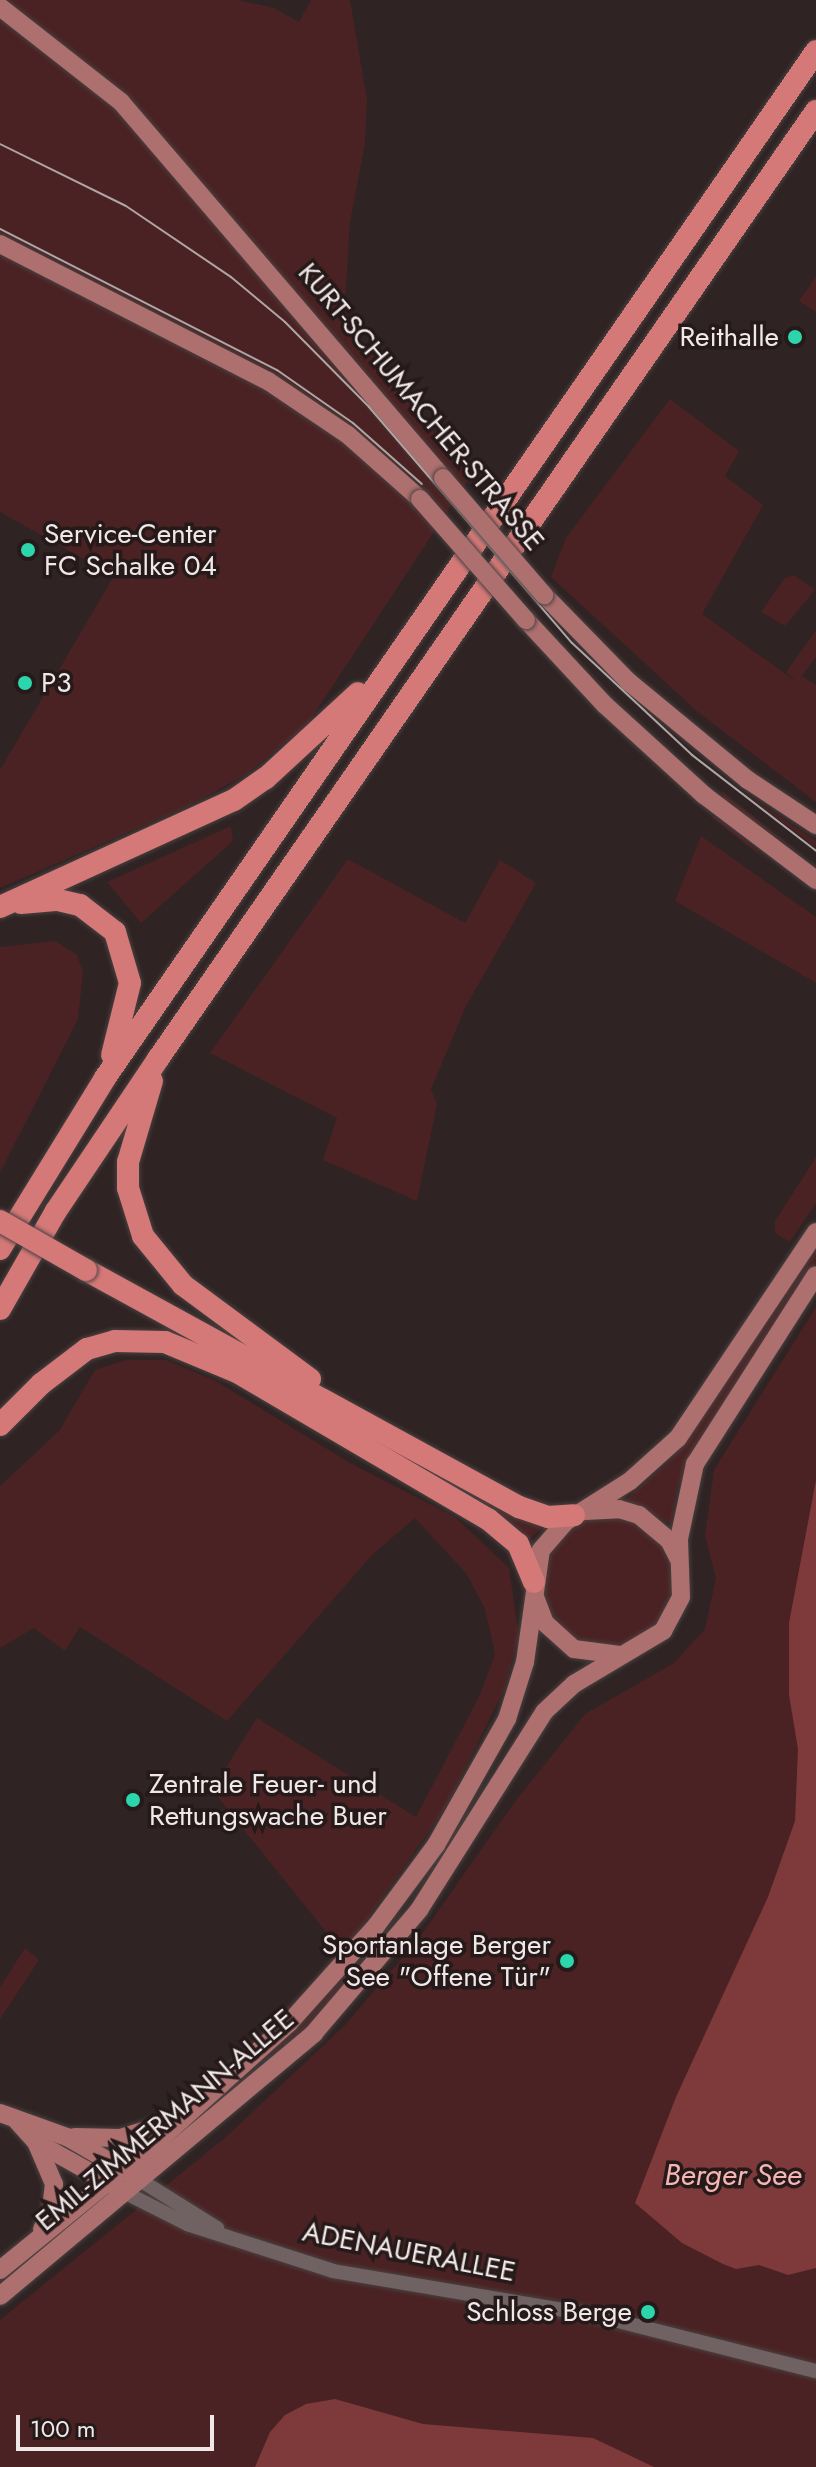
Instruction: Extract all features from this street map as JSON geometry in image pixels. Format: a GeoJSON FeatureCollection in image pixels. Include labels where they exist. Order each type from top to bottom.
{"type":"FeatureCollection","features":[{"type":"Feature","properties":{"kind":"highway"},"geometry":{"type":"LineString","coordinates":[[0,1249],[105,1078],[816,51]]}},
{"type":"Feature","properties":{"kind":"highway"},"geometry":{"type":"LineString","coordinates":[[0,1309],[56,1211],[158,1059],[816,111]]}},
{"type":"Feature","properties":{"kind":"highway"},"geometry":{"type":"LineString","coordinates":[[0,907],[234,800],[266,778],[391,662]]}},
{"type":"Feature","properties":{"kind":"highway"},"geometry":{"type":"LineString","coordinates":[[0,907],[58,900],[100,915],[115,932],[130,983],[105,1078]]}},
{"type":"Feature","properties":{"kind":"highway"},"geometry":{"type":"LineString","coordinates":[[158,1059],[128,1162],[133,1212],[148,1244],[183,1285],[359,1415]]}},
{"type":"Feature","properties":{"kind":"highway"},"geometry":{"type":"LineString","coordinates":[[0,1221],[359,1415],[531,1513],[576,1513]]}},
{"type":"Feature","properties":{"kind":"highway"},"geometry":{"type":"LineString","coordinates":[[86,1270],[237,1372],[503,1529],[518,1544],[534,1584]]}},
{"type":"Feature","properties":{"kind":"highway"},"geometry":{"type":"LineString","coordinates":[[0,1425],[62,1365],[87,1349],[115,1341],[165,1342],[237,1372]]}},
{"type":"Feature","properties":{"kind":"main road","name":"KURT-SCHUMACHER-STRASSE"},"geometry":{"type":"LineString","coordinates":[[0,7],[64,53],[121,102],[544,595],[629,682],[748,780],[816,825]]}},
{"type":"Feature","properties":{"kind":"main road","name":"KURT-SCHUMACHER-STRASSE"},"geometry":{"type":"LineString","coordinates":[[0,244],[268,381],[348,435],[420,499],[605,705],[704,795],[816,880]]}},
{"type":"Feature","properties":{"kind":"main road","name":"EMIL-ZIMMERMANN-ALLEE"},"geometry":{"type":"LineString","coordinates":[[0,2270],[123,2169],[289,2023],[333,1977],[436,1845],[518,1691],[541,1550],[576,1513],[630,1481],[678,1438],[816,1232]]}},
{"type":"Feature","properties":{"kind":"main road","name":"EMIL-ZIMMERMANN-ALLEE"},"geometry":{"type":"LineString","coordinates":[[0,2296],[332,2014],[435,1888],[544,1712],[574,1684],[656,1638],[674,1615],[682,1577],[678,1558],[681,1517],[695,1464],[816,1275]]}},
{"type":"Feature","properties":{"kind":"main road"},"geometry":{"type":"LineString","coordinates":[[576,1513],[619,1509],[639,1515],[669,1540],[678,1558]]}},
{"type":"Feature","properties":{"kind":"main road"},"geometry":{"type":"LineString","coordinates":[[534,1584],[545,1623],[566,1643],[592,1655],[631,1653]]}},
{"type":"Feature","properties":{"kind":"main road","name":"ADENAUERALLEE"},"geometry":{"type":"LineString","coordinates":[[8,2116],[67,2137],[140,2180]]}},
{"type":"Feature","properties":{"kind":"main road","name":"ADENAUERALLEE"},"geometry":{"type":"LineString","coordinates":[[8,2116],[36,2142],[124,2192]]}},
{"type":"Feature","properties":{"kind":"main road"},"geometry":{"type":"LineString","coordinates":[[67,2137],[120,2138],[181,2118]]}},
{"type":"Feature","properties":{"kind":"main road"},"geometry":{"type":"LineString","coordinates":[[35,2239],[54,2195],[36,2142]]}},
{"type":"Feature","properties":{"kind":"street","name":"ADENAUERALLEE"},"geometry":{"type":"LineString","coordinates":[[140,2180],[227,2235]]}},
{"type":"Feature","properties":{"kind":"street","name":"ADENAUERALLEE"},"geometry":{"type":"LineString","coordinates":[[124,2192],[187,2224],[333,2271],[594,2315],[816,2371]]}},
{"type":"Feature","properties":{"kind":"shaded area"},"geometry":{"type":"Polygon","coordinates":[[[0,0],[238,0],[274,8],[299,22],[311,0],[350,0],[367,100],[365,143],[350,222],[344,319],[470,477],[307,725],[245,775],[188,806],[0,888],[0,770],[114,576],[0,512],[0,0]]]}},
{"type":"Feature","properties":{"kind":"shaded area"},"geometry":{"type":"Polygon","coordinates":[[[816,277],[816,312],[799,301],[816,277]]]}},
{"type":"Feature","properties":{"kind":"shaded area"},"geometry":{"type":"Polygon","coordinates":[[[670,399],[739,451],[725,476],[763,505],[702,614],[797,682],[786,672],[816,630],[816,657],[802,676],[816,685],[816,802],[698,712],[551,577],[566,538],[670,399]]]}},
{"type":"Feature","properties":{"kind":"shaded area"},"geometry":{"type":"Polygon","coordinates":[[[794,575],[815,590],[785,626],[761,612],[784,579],[794,575]]]}},
{"type":"Feature","properties":{"kind":"shaded area"},"geometry":{"type":"Polygon","coordinates":[[[721,790],[775,834],[804,855],[726,803],[721,790]]]}},
{"type":"Feature","properties":{"kind":"shaded area"},"geometry":{"type":"Polygon","coordinates":[[[740,790],[816,841],[816,847],[812,845],[740,790]]]}},
{"type":"Feature","properties":{"kind":"shaded area"},"geometry":{"type":"Polygon","coordinates":[[[709,815],[724,821],[772,865],[709,815]]]}},
{"type":"Feature","properties":{"kind":"shaded area"},"geometry":{"type":"Polygon","coordinates":[[[231,826],[233,841],[141,923],[107,882],[231,826]]]}},
{"type":"Feature","properties":{"kind":"shaded area"},"geometry":{"type":"Polygon","coordinates":[[[701,836],[816,917],[816,983],[675,901],[701,836]]]}},
{"type":"Feature","properties":{"kind":"shaded area"},"geometry":{"type":"Polygon","coordinates":[[[348,859],[465,923],[500,860],[536,883],[466,1006],[431,1089],[437,1104],[417,1201],[323,1160],[337,1118],[210,1053],[348,859]]]}},
{"type":"Feature","properties":{"kind":"shaded area"},"geometry":{"type":"Polygon","coordinates":[[[55,941],[77,955],[83,972],[78,1019],[0,1173],[0,947],[55,941]]]}},
{"type":"Feature","properties":{"kind":"shaded area"},"geometry":{"type":"Polygon","coordinates":[[[816,1157],[816,1203],[790,1242],[775,1233],[775,1221],[816,1157]]]}},
{"type":"Feature","properties":{"kind":"shaded area"},"geometry":{"type":"Polygon","coordinates":[[[816,1245],[816,1263],[694,1448],[677,1489],[671,1524],[625,1500],[674,1457],[816,1245]]]}},
{"type":"Feature","properties":{"kind":"shaded area"},"geometry":{"type":"Polygon","coordinates":[[[816,1307],[816,2467],[0,2467],[0,2320],[226,2137],[345,2025],[417,1941],[514,1803],[585,1714],[674,1663],[705,1629],[716,1578],[705,1536],[714,1470],[816,1307]]]}},
{"type":"Feature","properties":{"kind":"shaded area"},"geometry":{"type":"Polygon","coordinates":[[[126,1360],[166,1360],[216,1381],[350,1463],[455,1517],[509,1568],[519,1637],[504,1690],[446,1807],[343,1953],[212,1790],[257,1718],[416,1817],[480,1695],[495,1654],[485,1609],[466,1573],[415,1518],[371,1556],[227,1721],[80,1627],[65,1651],[34,1628],[0,1648],[0,1486],[59,1431],[95,1370],[126,1360]]]}},
{"type":"Feature","properties":{"kind":"shaded area"},"geometry":{"type":"Polygon","coordinates":[[[320,1402],[540,1527],[540,1530],[529,1539],[507,1519],[414,1465],[320,1402]]]}},
{"type":"Feature","properties":{"kind":"shaded area"},"geometry":{"type":"Polygon","coordinates":[[[607,1515],[633,1520],[654,1535],[669,1556],[674,1582],[669,1608],[654,1629],[633,1644],[607,1649],[581,1644],[560,1629],[545,1608],[540,1582],[545,1556],[560,1535],[581,1520],[607,1515]]]}},
{"type":"Feature","properties":{"kind":"shaded area"},"geometry":{"type":"Polygon","coordinates":[[[25,1948],[39,1960],[0,2019],[0,1987],[25,1948]]]}},
{"type":"Feature","properties":{"kind":"shaded area"},"geometry":{"type":"Polygon","coordinates":[[[346,1972],[355,1975],[289,2046],[160,2150],[270,2058],[346,1972]]]}},
{"type":"Feature","properties":{"kind":"water","name":"Berger See"},"geometry":{"type":"Polygon","coordinates":[[[816,1480],[816,2268],[788,2275],[759,2265],[736,2269],[723,2264],[682,2243],[635,2203],[676,2097],[768,1897],[795,1821],[798,1749],[789,1695],[789,1623],[816,1480]]]}},
{"type":"Feature","properties":{"kind":"water"},"geometry":{"type":"Polygon","coordinates":[[[335,2399],[423,2424],[593,2438],[654,2467],[255,2467],[270,2432],[285,2415],[306,2404],[335,2399]]]}},
{"type":"Feature","properties":{"kind":"tram line"},"geometry":{"type":"LineString","coordinates":[[0,144],[126,206],[231,277],[285,322],[369,407],[572,643],[692,755],[816,851]]}},
{"type":"Feature","properties":{"kind":"tram line"},"geometry":{"type":"LineString","coordinates":[[0,229],[277,370],[353,423],[422,484]]}},
{"type":"Feature","properties":{"kind":"place","name":"Reithalle"},"geometry":{"type":"Point","coordinates":[795,337]}},
{"type":"Feature","properties":{"kind":"place","name":"Service-Center FC Schalke 04"},"geometry":{"type":"Point","coordinates":[28,550]}},
{"type":"Feature","properties":{"kind":"place","name":"P3"},"geometry":{"type":"Point","coordinates":[25,683]}},
{"type":"Feature","properties":{"kind":"place","name":"Zentrale Feuer- und Rettungswache Buer"},"geometry":{"type":"Point","coordinates":[133,1800]}},
{"type":"Feature","properties":{"kind":"place","name":"Sportanlage Berger See \"Offene Tür\""},"geometry":{"type":"Point","coordinates":[567,1961]}},
{"type":"Feature","properties":{"kind":"place","name":"Schloss Berge"},"geometry":{"type":"Point","coordinates":[648,2312]}}]}
